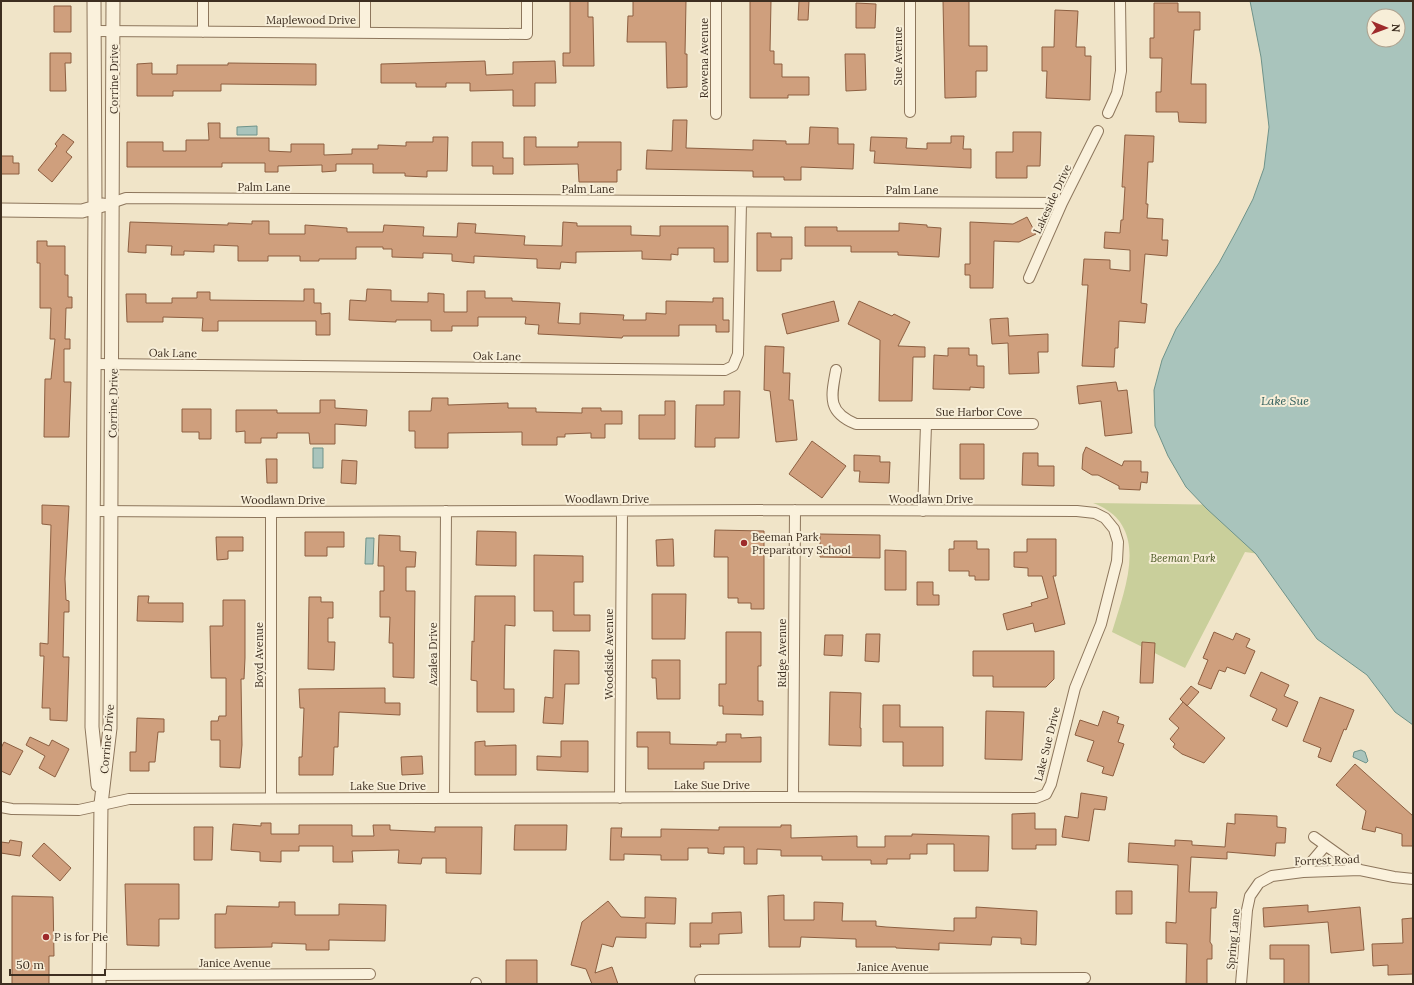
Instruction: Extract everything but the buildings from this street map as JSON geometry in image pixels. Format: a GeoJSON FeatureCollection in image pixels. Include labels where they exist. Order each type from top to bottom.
{"type":"FeatureCollection","features":[{"type":"Feature","properties":{"kind":"street","name":"Corrine Drive"},"geometry":{"type":"LineString","coordinates":[[94,1],[95,207],[92,727],[101,804]]}},
{"type":"Feature","properties":{"kind":"street","name":"Corrine Drive"},"geometry":{"type":"LineString","coordinates":[[99,980],[101,804],[110,728],[114,1]]}},
{"type":"Feature","properties":{"kind":"street"},"geometry":{"type":"LineString","coordinates":[[203,1],[204,32]]}},
{"type":"Feature","properties":{"kind":"street"},"geometry":{"type":"LineString","coordinates":[[365,1],[365,33]]}},
{"type":"Feature","properties":{"kind":"street","name":"Maplewood Drive"},"geometry":{"type":"LineString","coordinates":[[94,31],[527,34],[527,1]]}},
{"type":"Feature","properties":{"kind":"street","name":"Rowena Avenue"},"geometry":{"type":"LineString","coordinates":[[716,1],[716,114]]}},
{"type":"Feature","properties":{"kind":"street","name":"Sue Avenue"},"geometry":{"type":"LineString","coordinates":[[910,1],[910,112]]}},
{"type":"Feature","properties":{"kind":"street"},"geometry":{"type":"LineString","coordinates":[[1108,112],[1117,93],[1121,71],[1120,1]]}},
{"type":"Feature","properties":{"kind":"street","name":"Lakeside Drive"},"geometry":{"type":"LineString","coordinates":[[1029,278],[1062,203],[1098,131]]}},
{"type":"Feature","properties":{"kind":"street","name":"Palm Lane"},"geometry":{"type":"LineString","coordinates":[[114,202],[126,198],[1062,203]]}},
{"type":"Feature","properties":{"kind":"street"},"geometry":{"type":"LineString","coordinates":[[1,210],[82,211],[114,202]]}},
{"type":"Feature","properties":{"kind":"street","name":"Oak Lane"},"geometry":{"type":"LineString","coordinates":[[94,364],[725,370],[733,366],[738,354],[741,202]]}},
{"type":"Feature","properties":{"kind":"street","name":"Sue Harbor Cove"},"geometry":{"type":"LineString","coordinates":[[836,370],[832,393],[834,407],[842,418],[856,424],[1033,424]]}},
{"type":"Feature","properties":{"kind":"street","name":"Sue Harbor Cove"},"geometry":{"type":"LineString","coordinates":[[923,511],[926,425]]}},
{"type":"Feature","properties":{"kind":"street","name":"Woodlawn Drive"},"geometry":{"type":"LineString","coordinates":[[93,511],[271,512],[795,510],[1095,512],[1105,518],[1114,529]]}},
{"type":"Feature","properties":{"kind":"street","name":"Ridge Avenue"},"geometry":{"type":"LineString","coordinates":[[793,797],[795,510]]}},
{"type":"Feature","properties":{"kind":"street","name":"Azalea Drive"},"geometry":{"type":"LineString","coordinates":[[444,798],[446,511]]}},
{"type":"Feature","properties":{"kind":"street","name":"Woodside Avenue"},"geometry":{"type":"LineString","coordinates":[[620,798],[622,511]]}},
{"type":"Feature","properties":{"kind":"street","name":"Boyd Avenue"},"geometry":{"type":"LineString","coordinates":[[271,512],[271,798]]}},
{"type":"Feature","properties":{"kind":"street","name":"Lake Sue Drive"},"geometry":{"type":"LineString","coordinates":[[1,807],[12,809],[79,810],[129,799],[793,797],[1036,798],[1046,794],[1051,784],[1075,688],[1101,624],[1117,561],[1118,542],[1114,529]]}},
{"type":"Feature","properties":{"kind":"street"},"geometry":{"type":"LineString","coordinates":[[1314,837],[1360,870]]}},
{"type":"Feature","properties":{"kind":"street"},"geometry":{"type":"LineString","coordinates":[[1303,872],[1325,846]]}},
{"type":"Feature","properties":{"kind":"street","name":"Forrest Road"},"geometry":{"type":"LineString","coordinates":[[1250,896],[1259,883],[1272,876],[1303,872],[1360,870],[1394,878],[1413,879]]}},
{"type":"Feature","properties":{"kind":"street","name":"Spring Lane"},"geometry":{"type":"LineString","coordinates":[[1241,984],[1247,910],[1250,896]]}},
{"type":"Feature","properties":{"kind":"street","name":"Janice Avenue"},"geometry":{"type":"LineString","coordinates":[[99,980],[301,979],[370,974]]}},
{"type":"Feature","properties":{"kind":"street","name":"Janice Avenue"},"geometry":{"type":"LineString","coordinates":[[700,980],[776,982],[953,982],[1085,978]]}},
{"type":"Feature","properties":{"kind":"green space","name":"Beeman Park"},"geometry":{"type":"Polygon","coordinates":[[[1093,503],[1311,506],[1310,561],[1245,552],[1185,668],[1112,632],[1127,578],[1130,559],[1128,542],[1123,526],[1111,513],[1093,503]]]}},
{"type":"Feature","properties":{"kind":"water","name":"Lake Sue"},"geometry":{"type":"Polygon","coordinates":[[[1250,1],[1413,1],[1413,725],[1395,712],[1367,675],[1317,639],[1256,554],[1207,509],[1186,487],[1168,456],[1155,426],[1154,390],[1162,360],[1176,329],[1219,263],[1253,199],[1264,168],[1269,127],[1261,57],[1250,1]]]}},
{"type":"Feature","properties":{"kind":"water"},"geometry":{"type":"Polygon","coordinates":[[[257,126],[257,135],[237,135],[237,127],[257,126]]]}},
{"type":"Feature","properties":{"kind":"water"},"geometry":{"type":"Polygon","coordinates":[[[313,448],[323,448],[323,468],[313,468],[313,448]]]}},
{"type":"Feature","properties":{"kind":"water"},"geometry":{"type":"Polygon","coordinates":[[[366,538],[374,538],[373,564],[365,564],[366,538]]]}},
{"type":"Feature","properties":{"kind":"water"},"geometry":{"type":"Polygon","coordinates":[[[1361,750],[1365,752],[1368,761],[1366,763],[1353,757],[1354,752],[1361,750]]]}},
{"type":"Feature","properties":{"kind":"place","name":"Beeman Park Preparatory School"},"geometry":{"type":"Point","coordinates":[744,543]}},
{"type":"Feature","properties":{"kind":"place","name":"P is for Pie"},"geometry":{"type":"Point","coordinates":[46,937]}}]}
